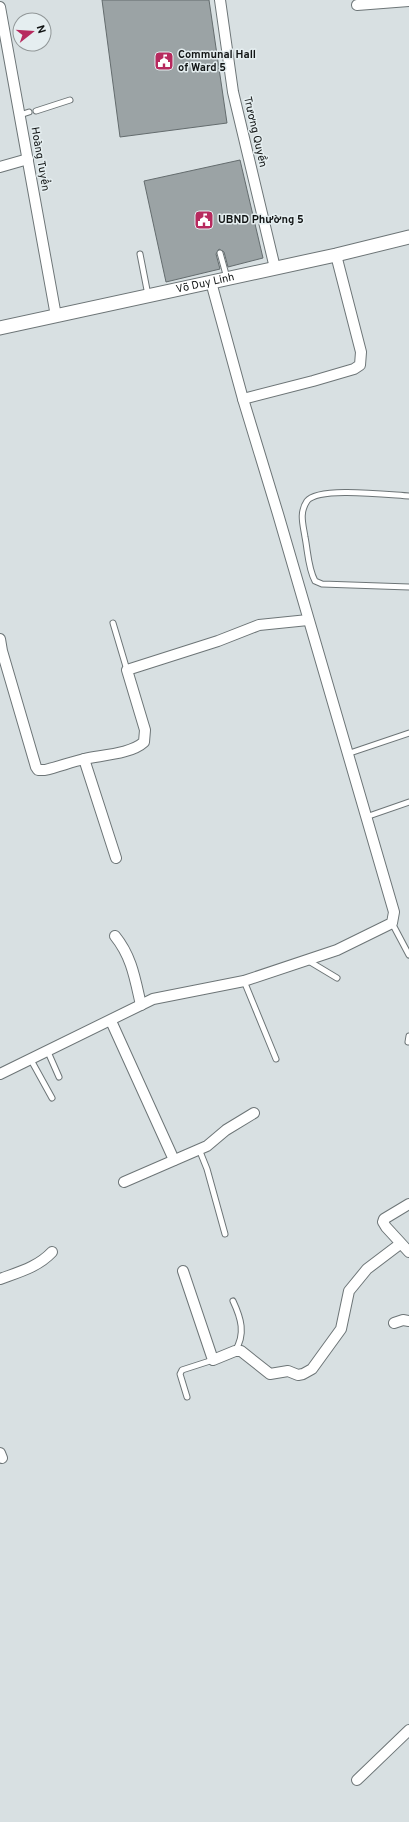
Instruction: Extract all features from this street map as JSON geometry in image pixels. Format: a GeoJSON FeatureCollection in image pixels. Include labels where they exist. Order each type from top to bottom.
{"type":"FeatureCollection","features":[{"type":"Feature","properties":{"kind":"street","name":"Trương Quyền"},"geometry":{"type":"LineString","coordinates":[[220,0],[233,92],[274,268]]}},
{"type":"Feature","properties":{"kind":"street"},"geometry":{"type":"LineString","coordinates":[[356,5],[409,2]]}},
{"type":"Feature","properties":{"kind":"street","name":"Hoàng Tuyển"},"geometry":{"type":"LineString","coordinates":[[0,7],[24,114],[28,159],[56,316]]}},
{"type":"Feature","properties":{"kind":"street"},"geometry":{"type":"LineString","coordinates":[[0,167],[28,159]]}},
{"type":"Feature","properties":{"kind":"street","name":"Võ Duy Linh"},"geometry":{"type":"LineString","coordinates":[[0,328],[336,255],[409,237]]}},
{"type":"Feature","properties":{"kind":"street"},"geometry":{"type":"LineString","coordinates":[[243,399],[312,382],[354,369],[360,365],[361,352],[336,255]]}},
{"type":"Feature","properties":{"kind":"street"},"geometry":{"type":"LineString","coordinates":[[0,1074],[48,1052],[153,999],[244,981],[338,950],[392,923],[394,912],[243,399],[211,282]]}},
{"type":"Feature","properties":{"kind":"street"},"geometry":{"type":"LineString","coordinates":[[0,639],[2,652],[36,767],[38,770],[45,770],[84,759],[131,750],[139,747],[144,742],[145,730],[127,670],[218,641],[259,624],[308,620]]}},
{"type":"Feature","properties":{"kind":"street"},"geometry":{"type":"LineString","coordinates":[[84,759],[116,858]]}},
{"type":"Feature","properties":{"kind":"street"},"geometry":{"type":"LineString","coordinates":[[115,936],[125,949],[134,974],[141,1006]]}},
{"type":"Feature","properties":{"kind":"street"},"geometry":{"type":"LineString","coordinates":[[111,1021],[174,1160]]}},
{"type":"Feature","properties":{"kind":"street"},"geometry":{"type":"LineString","coordinates":[[124,1182],[199,1150],[254,1113]]}},
{"type":"Feature","properties":{"kind":"street"},"geometry":{"type":"LineString","coordinates":[[409,1204],[384,1219],[383,1222],[400,1244],[409,1252]]}},
{"type":"Feature","properties":{"kind":"street"},"geometry":{"type":"LineString","coordinates":[[183,1271],[213,1360],[235,1351],[241,1351],[270,1374],[288,1371],[298,1375],[303,1374],[312,1368],[341,1329],[348,1295],[367,1269],[400,1244]]}},
{"type":"Feature","properties":{"kind":"street"},"geometry":{"type":"LineString","coordinates":[[0,1279],[44,1261],[52,1252]]}},
{"type":"Feature","properties":{"kind":"street"},"geometry":{"type":"LineString","coordinates":[[394,1323],[403,1320],[409,1321]]}},
{"type":"Feature","properties":{"kind":"street"},"geometry":{"type":"LineString","coordinates":[[357,1780],[409,1730]]}},
{"type":"Feature","properties":{"kind":"lane"},"geometry":{"type":"LineString","coordinates":[[36,111],[70,100]]}},
{"type":"Feature","properties":{"kind":"lane"},"geometry":{"type":"LineString","coordinates":[[220,253],[227,278]]}},
{"type":"Feature","properties":{"kind":"lane"},"geometry":{"type":"LineString","coordinates":[[140,254],[149,295]]}},
{"type":"Feature","properties":{"kind":"lane"},"geometry":{"type":"LineString","coordinates":[[409,496],[358,493],[321,493],[307,501],[301,515],[311,572],[315,581],[322,584],[409,587]]}},
{"type":"Feature","properties":{"kind":"lane"},"geometry":{"type":"LineString","coordinates":[[114,623],[127,670]]}},
{"type":"Feature","properties":{"kind":"lane"},"geometry":{"type":"LineString","coordinates":[[347,754],[409,733]]}},
{"type":"Feature","properties":{"kind":"lane"},"geometry":{"type":"LineString","coordinates":[[366,817],[409,802]]}},
{"type":"Feature","properties":{"kind":"lane"},"geometry":{"type":"LineString","coordinates":[[392,923],[409,954]]}},
{"type":"Feature","properties":{"kind":"lane"},"geometry":{"type":"LineString","coordinates":[[306,960],[337,978]]}},
{"type":"Feature","properties":{"kind":"lane"},"geometry":{"type":"LineString","coordinates":[[244,981],[276,1059]]}},
{"type":"Feature","properties":{"kind":"lane"},"geometry":{"type":"LineString","coordinates":[[48,1052],[59,1077]]}},
{"type":"Feature","properties":{"kind":"lane"},"geometry":{"type":"LineString","coordinates":[[31,1060],[52,1098]]}},
{"type":"Feature","properties":{"kind":"lane"},"geometry":{"type":"LineString","coordinates":[[199,1150],[209,1176],[225,1234]]}},
{"type":"Feature","properties":{"kind":"lane"},"geometry":{"type":"LineString","coordinates":[[233,1301],[240,1316],[242,1332],[240,1344],[235,1351]]}},
{"type":"Feature","properties":{"kind":"lane"},"geometry":{"type":"LineString","coordinates":[[187,1398],[180,1374],[182,1370],[213,1360]]}},
{"type":"Feature","properties":{"kind":"building","name":"Communal Hall of Ward 5"},"geometry":{"type":"Polygon","coordinates":[[[102,0],[209,0],[227,123],[120,137],[102,0]]]}},
{"type":"Feature","properties":{"kind":"building","name":"UBND Phường 5"},"geometry":{"type":"Polygon","coordinates":[[[240,160],[263,258],[228,267],[224,252],[219,249],[216,254],[220,269],[166,282],[144,181],[240,160]]]}},
{"type":"Feature","properties":{"kind":"place","name":"Communal Hall of Ward 5"},"geometry":{"type":"Point","coordinates":[164,61]}},
{"type":"Feature","properties":{"kind":"place","name":"UBND Phường 5"},"geometry":{"type":"Point","coordinates":[204,220]}}]}
